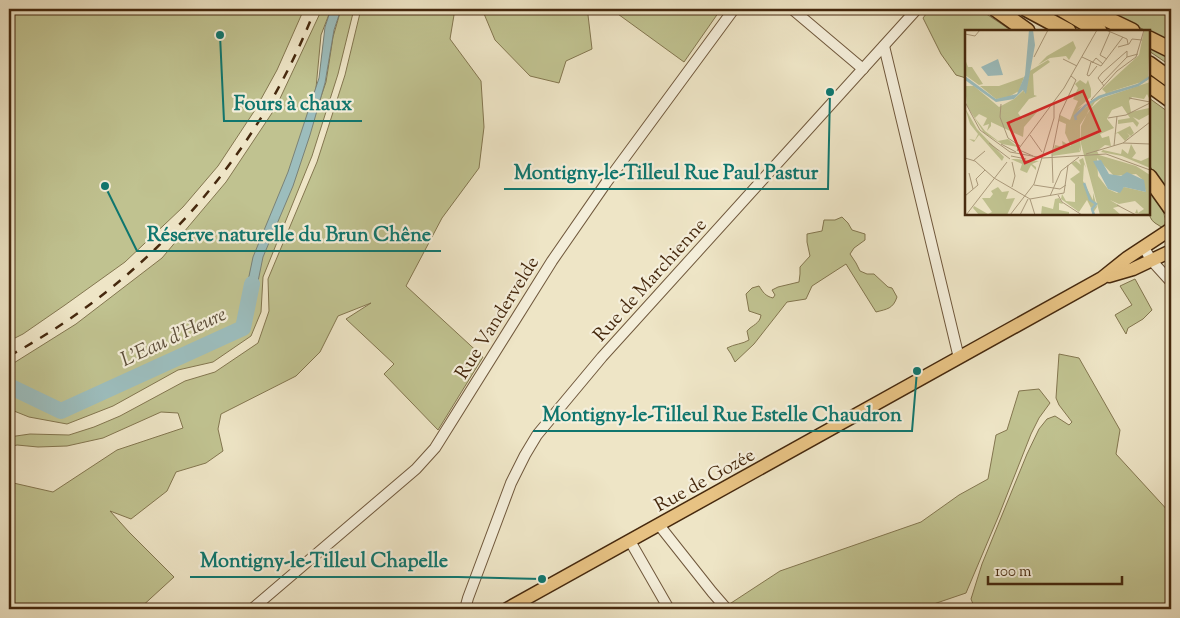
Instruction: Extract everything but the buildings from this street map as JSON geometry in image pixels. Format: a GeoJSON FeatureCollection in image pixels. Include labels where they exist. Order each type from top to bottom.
{"type":"FeatureCollection","features":[{"type":"Feature","properties":{"kind":"highway"},"geometry":{"type":"LineString","coordinates":[[996,9],[1026,30]]}},
{"type":"Feature","properties":{"kind":"highway"},"geometry":{"type":"LineString","coordinates":[[1028,9],[1066,30]]}},
{"type":"Feature","properties":{"kind":"highway"},"geometry":{"type":"LineString","coordinates":[[1062,9],[1097,30]]}},
{"type":"Feature","properties":{"kind":"highway"},"geometry":{"type":"LineString","coordinates":[[1086,9],[1130,30]]}},
{"type":"Feature","properties":{"kind":"highway"},"geometry":{"type":"LineString","coordinates":[[1150,40],[1171,50]]}},
{"type":"Feature","properties":{"kind":"highway"},"geometry":{"type":"LineString","coordinates":[[1150,65],[1171,80]]}},
{"type":"Feature","properties":{"kind":"highway"},"geometry":{"type":"LineString","coordinates":[[1150,85],[1171,100]]}},
{"type":"Feature","properties":{"kind":"highway"},"geometry":{"type":"LineString","coordinates":[[1150,178],[1171,208]]}},
{"type":"Feature","properties":{"kind":"main road","name":"Rue de Gozée"},"geometry":{"type":"LineString","coordinates":[[507,609],[1102,278],[1127,258],[1171,229]]}},
{"type":"Feature","properties":{"kind":"main road","name":"Rue de Gozée"},"geometry":{"type":"LineString","coordinates":[[1102,278],[1133,269],[1171,251]]}},
{"type":"Feature","properties":{"kind":"street","name":"Rue Vandervelde"},"geometry":{"type":"LineString","coordinates":[[252,609],[416,469],[435,448],[552,261],[606,183],[734,9]]}},
{"type":"Feature","properties":{"kind":"street"},"geometry":{"type":"LineString","coordinates":[[792,9],[864,69]]}},
{"type":"Feature","properties":{"kind":"street","name":"Rue de Marchienne"},"geometry":{"type":"LineString","coordinates":[[465,609],[512,483],[537,435],[602,357],[915,11]]}},
{"type":"Feature","properties":{"kind":"street"},"geometry":{"type":"LineString","coordinates":[[884,46],[959,358]]}},
{"type":"Feature","properties":{"kind":"street"},"geometry":{"type":"LineString","coordinates":[[1144,248],[1171,282]]}},
{"type":"Feature","properties":{"kind":"street"},"geometry":{"type":"LineString","coordinates":[[659,525],[725,607]]}},
{"type":"Feature","properties":{"kind":"street"},"geometry":{"type":"LineString","coordinates":[[630,541],[669,609]]}},
{"type":"Feature","properties":{"kind":"green space"},"geometry":{"type":"Polygon","coordinates":[[[9,9],[304,9],[277,70],[255,110],[218,166],[183,207],[125,262],[23,334],[9,341],[9,9]]]}},
{"type":"Feature","properties":{"kind":"green space"},"geometry":{"type":"Polygon","coordinates":[[[322,9],[331,9],[321,35],[313,120],[326,82],[333,37],[341,9],[354,9],[338,74],[312,156],[263,277],[261,312],[251,336],[213,362],[178,370],[113,406],[67,424],[29,417],[9,409],[9,366],[76,324],[162,258],[226,182],[276,107],[322,9]]]}},
{"type":"Feature","properties":{"kind":"green space"},"geometry":{"type":"Polygon","coordinates":[[[361,9],[455,9],[450,39],[481,81],[484,127],[479,168],[442,218],[406,286],[483,357],[438,430],[384,374],[394,364],[346,319],[371,303],[338,316],[320,352],[296,376],[221,414],[218,429],[223,451],[206,463],[176,472],[167,491],[131,519],[110,511],[174,577],[139,609],[9,609],[9,482],[53,492],[117,450],[183,428],[178,413],[161,412],[103,438],[67,446],[38,447],[17,445],[9,447],[9,437],[30,434],[69,435],[94,427],[120,416],[185,381],[215,372],[258,343],[269,311],[268,279],[317,162],[345,75],[361,9]]]}},
{"type":"Feature","properties":{"kind":"green space"},"geometry":{"type":"Polygon","coordinates":[[[482,9],[585,9],[588,15],[592,49],[566,61],[559,83],[530,76],[495,40],[482,9]]]}},
{"type":"Feature","properties":{"kind":"green space"},"geometry":{"type":"Polygon","coordinates":[[[611,9],[721,9],[684,62],[611,9]]]}},
{"type":"Feature","properties":{"kind":"green space"},"geometry":{"type":"Polygon","coordinates":[[[930,9],[979,9],[1010,30],[965,30],[965,78],[956,75],[941,54],[923,18],[930,9]]]}},
{"type":"Feature","properties":{"kind":"green space"},"geometry":{"type":"Polygon","coordinates":[[[1102,9],[1171,9],[1171,43],[1150,33],[1150,30],[1145,30],[1102,9]]]}},
{"type":"Feature","properties":{"kind":"green space"},"geometry":{"type":"Polygon","coordinates":[[[1150,46],[1171,57],[1171,66],[1150,52],[1150,46]]]}},
{"type":"Feature","properties":{"kind":"green space"},"geometry":{"type":"Polygon","coordinates":[[[1150,99],[1171,114],[1171,196],[1150,166],[1150,99]]]}},
{"type":"Feature","properties":{"kind":"green space"},"geometry":{"type":"Polygon","coordinates":[[[1150,193],[1164,213],[1165,223],[1163,228],[1150,217],[1150,193]]]}},
{"type":"Feature","properties":{"kind":"green space"},"geometry":{"type":"Polygon","coordinates":[[[842,217],[852,230],[865,234],[865,240],[854,248],[850,254],[860,271],[874,274],[888,287],[892,288],[897,297],[894,304],[889,308],[876,312],[846,264],[812,286],[806,299],[787,302],[754,344],[735,362],[727,348],[749,340],[747,331],[757,322],[761,315],[749,311],[746,294],[752,288],[759,286],[766,295],[773,298],[775,295],[772,290],[799,282],[800,267],[810,256],[807,234],[822,231],[824,220],[835,220],[842,217]]]}},
{"type":"Feature","properties":{"kind":"green space"},"geometry":{"type":"Polygon","coordinates":[[[1135,279],[1152,310],[1143,319],[1128,328],[1126,334],[1115,315],[1132,305],[1120,286],[1135,279]]]}},
{"type":"Feature","properties":{"kind":"green space"},"geometry":{"type":"Polygon","coordinates":[[[1059,354],[1079,358],[1120,430],[1116,454],[1171,514],[1171,609],[975,609],[971,599],[982,564],[1039,429],[1047,419],[1055,416],[1069,425],[1072,422],[1056,398],[1059,354]]]}},
{"type":"Feature","properties":{"kind":"green space"},"geometry":{"type":"Polygon","coordinates":[[[1039,389],[1050,403],[1039,418],[1031,434],[966,593],[919,609],[730,609],[728,605],[780,571],[921,522],[959,495],[988,479],[996,435],[1007,430],[1019,391],[1039,389]]]}},
{"type":"Feature","properties":{"kind":"water"},"geometry":{"type":"Polygon","coordinates":[[[331,9],[341,9],[334,30],[325,83],[310,135],[293,186],[263,257],[253,306],[243,305],[253,257],[288,172],[319,78],[325,27],[331,9]]]}},
{"type":"Feature","properties":{"kind":"waterway","name":"L'Eau d'Heure"},"geometry":{"type":"LineString","coordinates":[[9,386],[61,411],[243,328],[252,284]]}},
{"type":"Feature","properties":{"kind":"railway"},"geometry":{"type":"LineString","coordinates":[[9,356],[60,326],[107,291],[152,252],[193,210],[230,164],[263,115],[291,63],[315,9]]}},
{"type":"Feature","properties":{"kind":"place","name":"Fours à chaux"},"geometry":{"type":"Point","coordinates":[220,35]}},
{"type":"Feature","properties":{"kind":"place","name":"Montigny-le-Tilleul Rue Paul Pastur"},"geometry":{"type":"Point","coordinates":[830,92]}},
{"type":"Feature","properties":{"kind":"place","name":"Réserve naturelle du Brun Chêne"},"geometry":{"type":"Point","coordinates":[105,186]}},
{"type":"Feature","properties":{"kind":"place","name":"Montigny-le-Tilleul Rue Estelle Chaudron"},"geometry":{"type":"Point","coordinates":[917,371]}},
{"type":"Feature","properties":{"kind":"place","name":"Montigny-le-Tilleul Chapelle"},"geometry":{"type":"Point","coordinates":[542,579]}}]}
